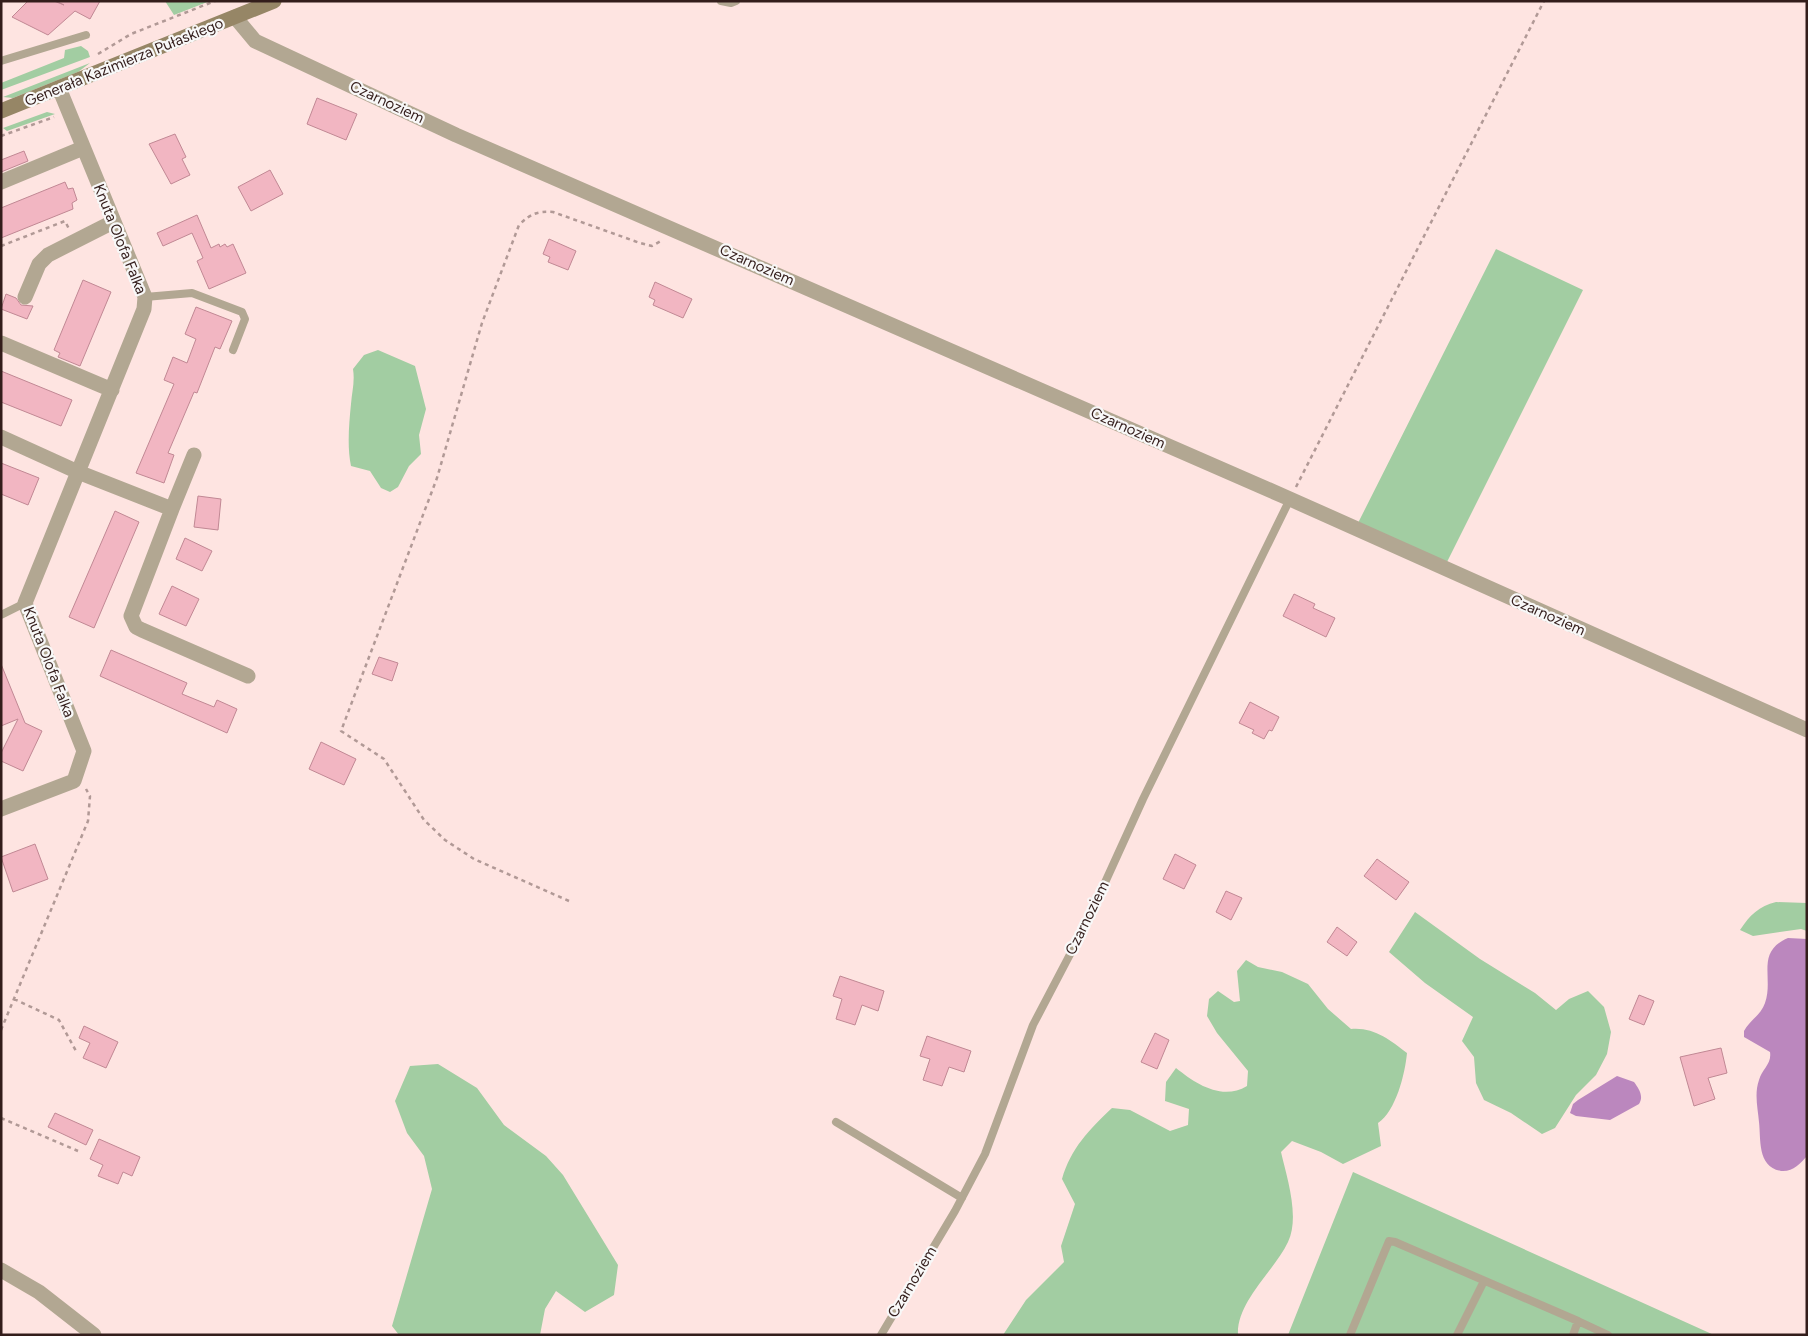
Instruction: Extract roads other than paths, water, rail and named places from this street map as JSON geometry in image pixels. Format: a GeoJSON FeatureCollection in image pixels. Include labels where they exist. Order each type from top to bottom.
{"type":"FeatureCollection","features":[{"type":"Feature","properties":{"kind":"main road","name":"Generała Kazimierza Pułaskiego"},"geometry":{"type":"LineString","coordinates":[[1,111],[274,1]]}},
{"type":"Feature","properties":{"kind":"street","name":"Czarnoziem"},"geometry":{"type":"LineString","coordinates":[[235,17],[255,41],[456,135],[667,225],[1290,499],[1807,730]]}},
{"type":"Feature","properties":{"kind":"street","name":"Knuta Olofa Falka"},"geometry":{"type":"LineString","coordinates":[[1,810],[74,781],[84,750],[24,603],[112,390],[144,309],[145,297],[59,88]]}},
{"type":"Feature","properties":{"kind":"street"},"geometry":{"type":"LineString","coordinates":[[1,182],[83,148]]}},
{"type":"Feature","properties":{"kind":"street"},"geometry":{"type":"LineString","coordinates":[[25,297],[39,264],[48,255],[113,222]]}},
{"type":"Feature","properties":{"kind":"street"},"geometry":{"type":"LineString","coordinates":[[1,343],[112,390]]}},
{"type":"Feature","properties":{"kind":"street"},"geometry":{"type":"LineString","coordinates":[[1,437],[78,472],[172,510]]}},
{"type":"Feature","properties":{"kind":"street"},"geometry":{"type":"LineString","coordinates":[[194,455],[131,616],[132,621],[142,630],[248,676]]}},
{"type":"Feature","properties":{"kind":"street"},"geometry":{"type":"LineString","coordinates":[[1,1270],[39,1292],[94,1335]]}},
{"type":"Feature","properties":{"kind":"lane"},"geometry":{"type":"LineString","coordinates":[[722,1],[731,3],[736,1]]}},
{"type":"Feature","properties":{"kind":"lane"},"geometry":{"type":"LineString","coordinates":[[1,61],[86,35]]}},
{"type":"Feature","properties":{"kind":"lane"},"geometry":{"type":"LineString","coordinates":[[145,297],[192,293],[242,312],[245,319],[233,350]]}},
{"type":"Feature","properties":{"kind":"lane","name":"Czarnoziem"},"geometry":{"type":"LineString","coordinates":[[881,1335],[962,1198],[985,1154],[1033,1026],[1087,922],[1143,798],[1290,499]]}},
{"type":"Feature","properties":{"kind":"lane"},"geometry":{"type":"LineString","coordinates":[[1,615],[24,603]]}},
{"type":"Feature","properties":{"kind":"lane"},"geometry":{"type":"LineString","coordinates":[[836,1122],[962,1198]]}},
{"type":"Feature","properties":{"kind":"lane"},"geometry":{"type":"LineString","coordinates":[[1350,1335],[1389,1241],[1484,1280],[1608,1335]]}},
{"type":"Feature","properties":{"kind":"lane"},"geometry":{"type":"LineString","coordinates":[[1457,1335],[1484,1280]]}},
{"type":"Feature","properties":{"kind":"lane"},"geometry":{"type":"LineString","coordinates":[[1573,1335],[1578,1321]]}}]}
